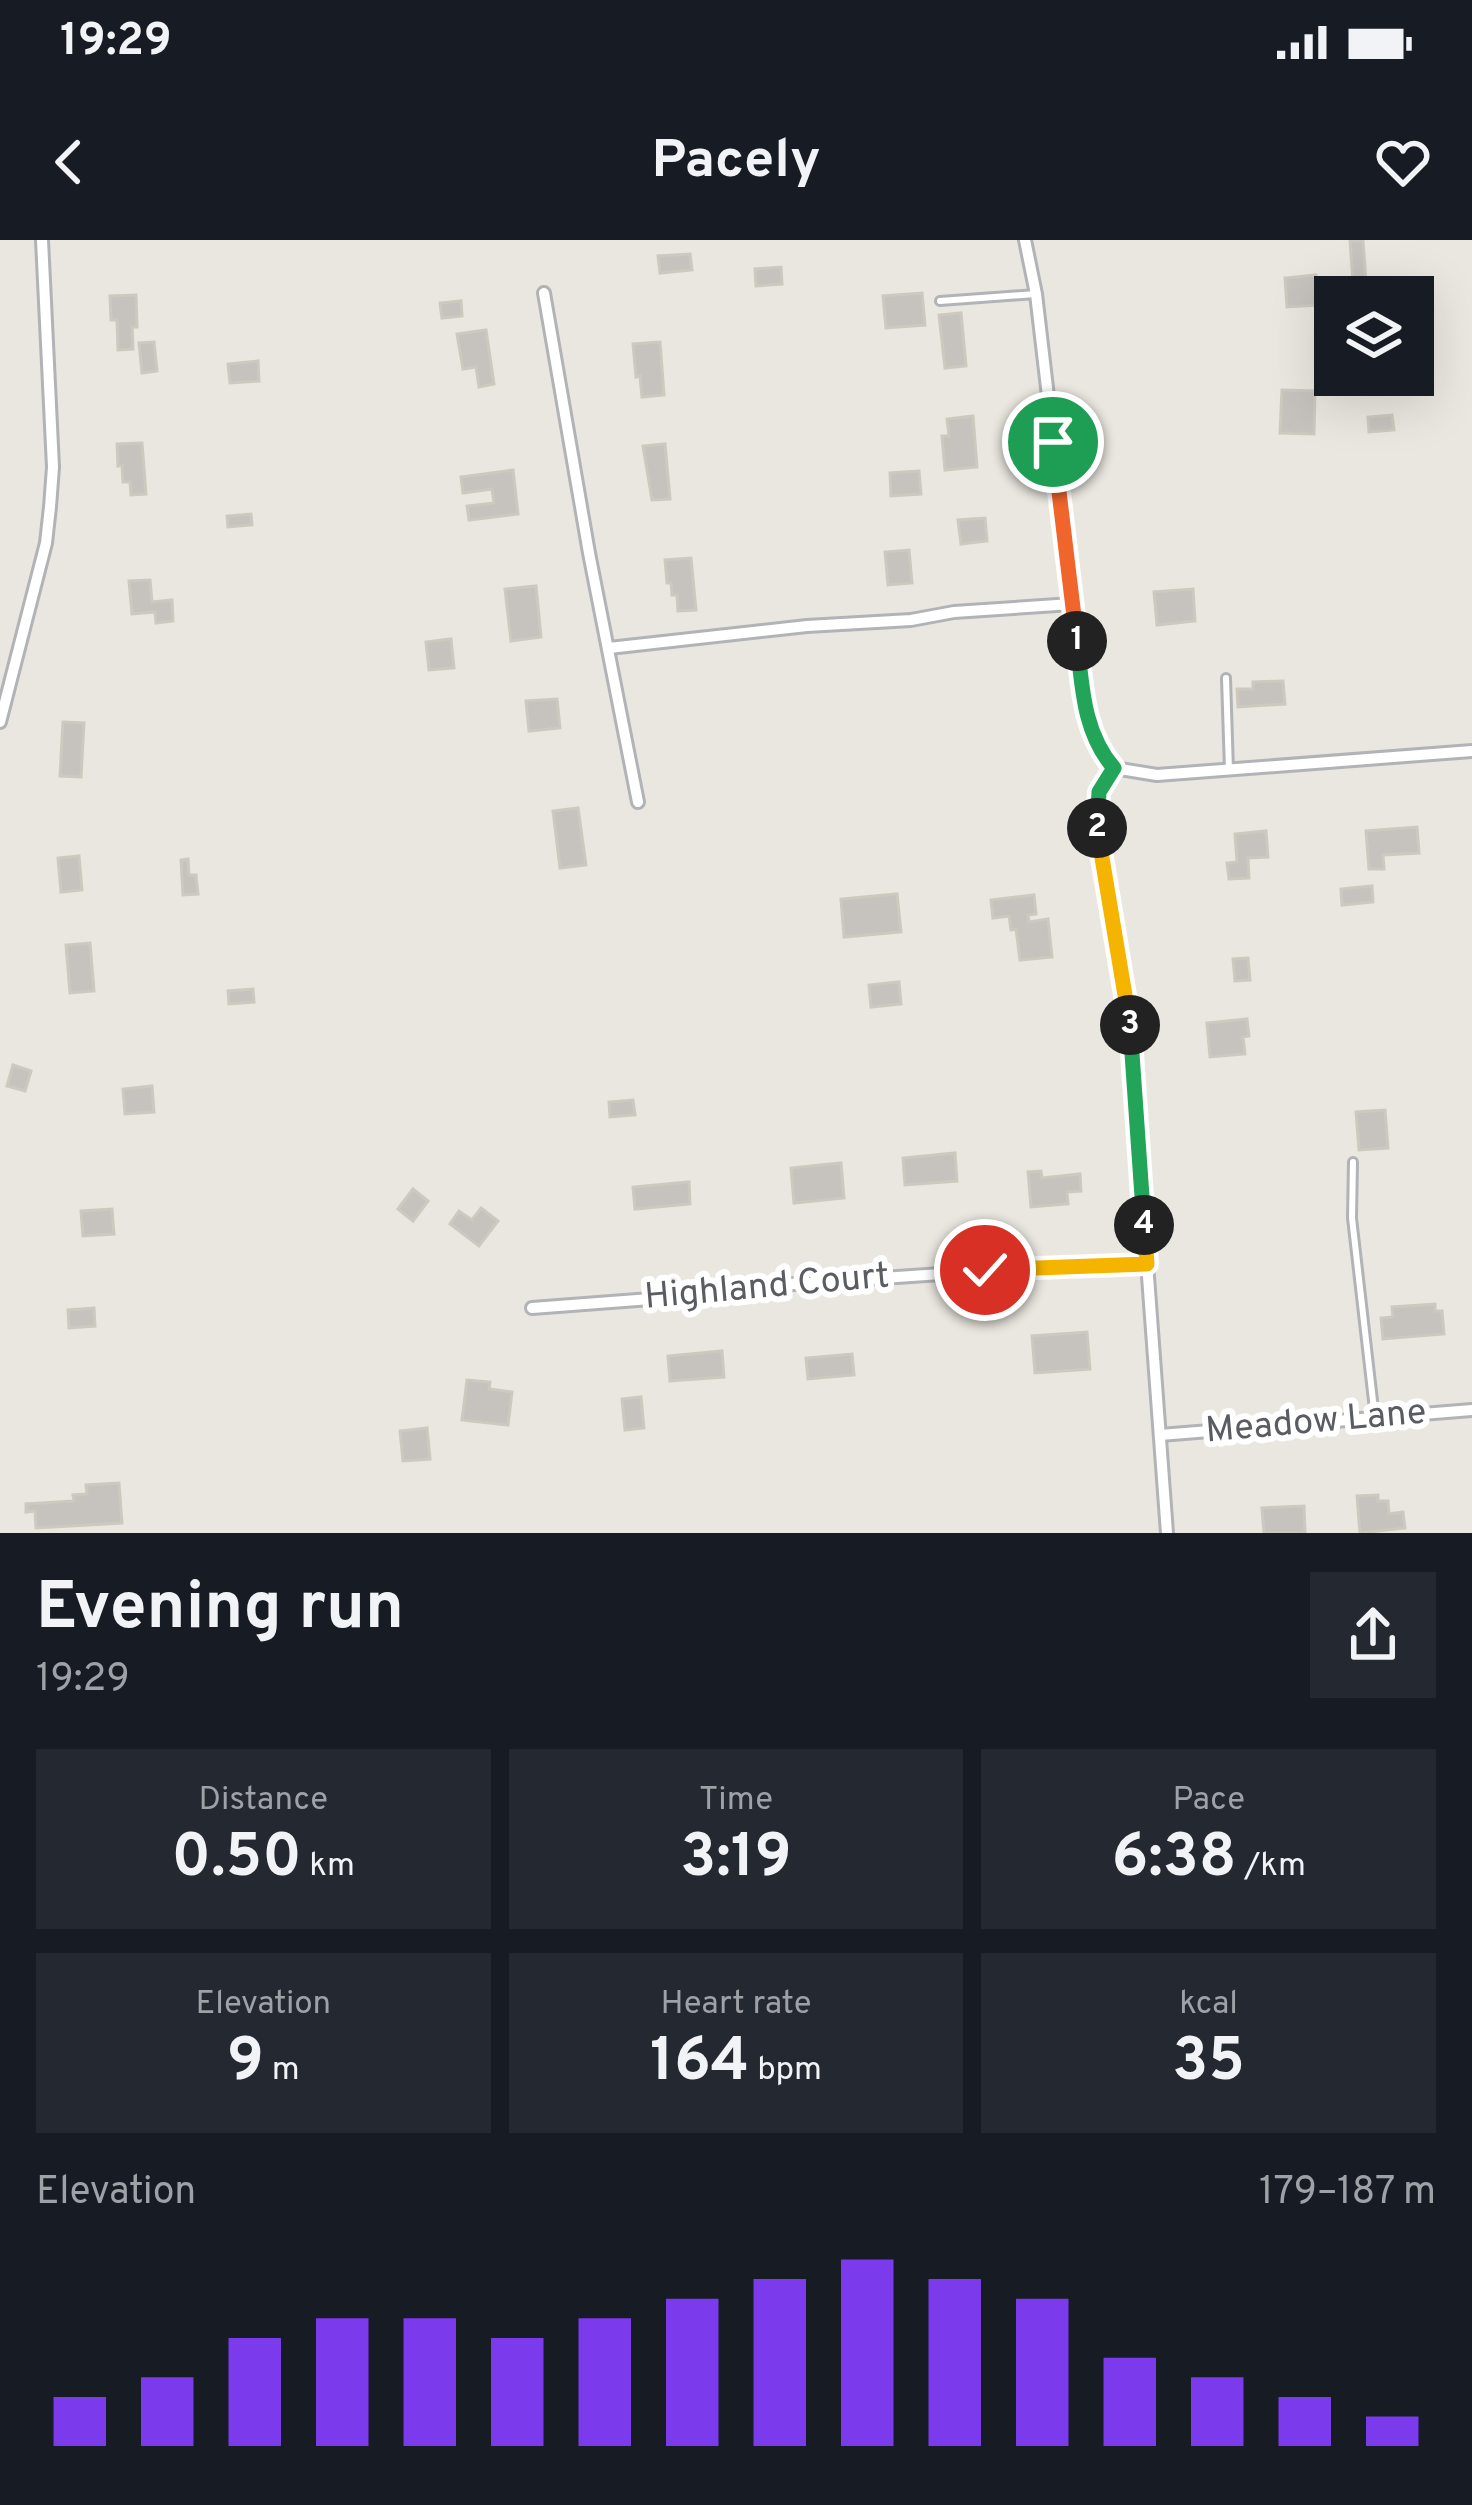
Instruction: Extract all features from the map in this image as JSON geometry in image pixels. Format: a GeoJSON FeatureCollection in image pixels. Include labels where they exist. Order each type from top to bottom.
{"type":"FeatureCollection","features":[{"type":"Feature","properties":{"kind":"street"},"geometry":{"type":"LineString","coordinates":[[0,722],[46,543],[50,507],[53,467],[42,240]]}},
{"type":"Feature","properties":{"kind":"street"},"geometry":{"type":"LineString","coordinates":[[1025,240],[1036,294],[1084,703],[1100,752],[1114,768],[1157,775],[1472,751]]}},
{"type":"Feature","properties":{"kind":"street"},"geometry":{"type":"LineString","coordinates":[[544,293],[638,802]]}},
{"type":"Feature","properties":{"kind":"street"},"geometry":{"type":"LineString","coordinates":[[609,649],[807,626],[1072,604]]}},
{"type":"Feature","properties":{"kind":"street"},"geometry":{"type":"LineString","coordinates":[[1114,768],[1099,792],[1096,824],[1130,1020],[1167,1533]]}},
{"type":"Feature","properties":{"kind":"street","name":"Highland Court"},"geometry":{"type":"LineString","coordinates":[[532,1308],[794,1283],[1147,1264]]}},
{"type":"Feature","properties":{"kind":"street","name":"Meadow Lane"},"geometry":{"type":"LineString","coordinates":[[1160,1435],[1472,1410]]}},
{"type":"Feature","properties":{"kind":"lane"},"geometry":{"type":"LineString","coordinates":[[940,301],[1036,294]]}},
{"type":"Feature","properties":{"kind":"lane"},"geometry":{"type":"LineString","coordinates":[[1226,678],[1229,770]]}},
{"type":"Feature","properties":{"kind":"lane"},"geometry":{"type":"LineString","coordinates":[[1353,1162],[1352,1218],[1375,1418]]}},
{"type":"Feature","properties":{"kind":"building"},"geometry":{"type":"Polygon","coordinates":[[[1363,240],[1366,276],[1353,276],[1350,241],[1363,240]]]}},
{"type":"Feature","properties":{"kind":"building"},"geometry":{"type":"Polygon","coordinates":[[[690,254],[692,270],[660,273],[658,256],[690,254]]]}},
{"type":"Feature","properties":{"kind":"building"},"geometry":{"type":"Polygon","coordinates":[[[781,267],[782,284],[756,286],[755,269],[781,267]]]}},
{"type":"Feature","properties":{"kind":"building"},"geometry":{"type":"Polygon","coordinates":[[[1316,275],[1314,305],[1287,307],[1285,278],[1316,275]]]}},
{"type":"Feature","properties":{"kind":"building"},"geometry":{"type":"Polygon","coordinates":[[[922,293],[925,325],[886,328],[883,296],[922,293]]]}},
{"type":"Feature","properties":{"kind":"building"},"geometry":{"type":"Polygon","coordinates":[[[136,295],[133,349],[118,350],[110,296],[136,295]]]}},
{"type":"Feature","properties":{"kind":"building"},"geometry":{"type":"Polygon","coordinates":[[[461,301],[462,316],[442,318],[440,303],[461,301]]]}},
{"type":"Feature","properties":{"kind":"building"},"geometry":{"type":"Polygon","coordinates":[[[961,313],[966,366],[945,368],[939,315],[961,313]]]}},
{"type":"Feature","properties":{"kind":"building"},"geometry":{"type":"Polygon","coordinates":[[[486,330],[494,384],[479,387],[476,367],[463,369],[457,334],[486,330]]]}},
{"type":"Feature","properties":{"kind":"building"},"geometry":{"type":"Polygon","coordinates":[[[154,342],[157,371],[142,373],[139,343],[154,342]]]}},
{"type":"Feature","properties":{"kind":"building"},"geometry":{"type":"Polygon","coordinates":[[[660,342],[664,395],[642,397],[633,344],[660,342]]]}},
{"type":"Feature","properties":{"kind":"building"},"geometry":{"type":"Polygon","coordinates":[[[258,361],[259,381],[230,383],[228,364],[258,361]]]}},
{"type":"Feature","properties":{"kind":"building"},"geometry":{"type":"Polygon","coordinates":[[[1282,390],[1314,391],[1314,434],[1280,433],[1282,390]]]}},
{"type":"Feature","properties":{"kind":"building"},"geometry":{"type":"Polygon","coordinates":[[[1392,415],[1394,430],[1369,432],[1368,417],[1392,415]]]}},
{"type":"Feature","properties":{"kind":"building"},"geometry":{"type":"Polygon","coordinates":[[[973,416],[977,467],[945,470],[942,436],[949,436],[947,419],[973,416]]]}},
{"type":"Feature","properties":{"kind":"building"},"geometry":{"type":"Polygon","coordinates":[[[142,443],[146,494],[131,495],[130,482],[123,482],[122,465],[118,466],[117,444],[142,443]]]}},
{"type":"Feature","properties":{"kind":"building"},"geometry":{"type":"Polygon","coordinates":[[[665,444],[670,499],[652,500],[643,446],[665,444]]]}},
{"type":"Feature","properties":{"kind":"building"},"geometry":{"type":"Polygon","coordinates":[[[513,470],[518,514],[469,520],[467,506],[494,503],[492,489],[463,493],[461,477],[513,470]]]}},
{"type":"Feature","properties":{"kind":"building"},"geometry":{"type":"Polygon","coordinates":[[[919,471],[921,494],[891,496],[890,473],[919,471]]]}},
{"type":"Feature","properties":{"kind":"building"},"geometry":{"type":"Polygon","coordinates":[[[251,514],[252,525],[228,527],[227,516],[251,514]]]}},
{"type":"Feature","properties":{"kind":"building"},"geometry":{"type":"Polygon","coordinates":[[[985,518],[987,541],[961,544],[958,520],[985,518]]]}},
{"type":"Feature","properties":{"kind":"building"},"geometry":{"type":"Polygon","coordinates":[[[909,550],[912,583],[888,585],[885,552],[909,550]]]}},
{"type":"Feature","properties":{"kind":"building"},"geometry":{"type":"Polygon","coordinates":[[[691,558],[696,610],[678,611],[677,595],[672,595],[671,583],[667,583],[665,560],[691,558]]]}},
{"type":"Feature","properties":{"kind":"building"},"geometry":{"type":"Polygon","coordinates":[[[150,580],[152,602],[172,600],[173,621],[156,623],[155,612],[132,614],[129,581],[150,580]]]}},
{"type":"Feature","properties":{"kind":"building"},"geometry":{"type":"Polygon","coordinates":[[[536,586],[541,637],[511,641],[505,589],[536,586]]]}},
{"type":"Feature","properties":{"kind":"building"},"geometry":{"type":"Polygon","coordinates":[[[1193,589],[1195,621],[1157,625],[1154,592],[1193,589]]]}},
{"type":"Feature","properties":{"kind":"building"},"geometry":{"type":"Polygon","coordinates":[[[451,639],[454,668],[429,670],[426,642],[451,639]]]}},
{"type":"Feature","properties":{"kind":"building"},"geometry":{"type":"Polygon","coordinates":[[[1283,681],[1285,704],[1238,707],[1237,689],[1253,689],[1253,682],[1283,681]]]}},
{"type":"Feature","properties":{"kind":"building"},"geometry":{"type":"Polygon","coordinates":[[[557,699],[560,728],[529,731],[526,701],[557,699]]]}},
{"type":"Feature","properties":{"kind":"building"},"geometry":{"type":"Polygon","coordinates":[[[63,722],[84,723],[81,777],[60,776],[63,722]]]}},
{"type":"Feature","properties":{"kind":"building"},"geometry":{"type":"Polygon","coordinates":[[[578,808],[586,865],[560,868],[553,811],[578,808]]]}},
{"type":"Feature","properties":{"kind":"building"},"geometry":{"type":"Polygon","coordinates":[[[1417,827],[1419,853],[1383,855],[1384,869],[1369,869],[1366,831],[1417,827]]]}},
{"type":"Feature","properties":{"kind":"building"},"geometry":{"type":"Polygon","coordinates":[[[1266,831],[1268,857],[1248,858],[1249,878],[1229,879],[1227,863],[1237,862],[1235,834],[1266,831]]]}},
{"type":"Feature","properties":{"kind":"building"},"geometry":{"type":"Polygon","coordinates":[[[79,856],[82,890],[61,892],[58,858],[79,856]]]}},
{"type":"Feature","properties":{"kind":"building"},"geometry":{"type":"Polygon","coordinates":[[[188,859],[198,894],[183,895],[181,860],[188,859]]]}},
{"type":"Feature","properties":{"kind":"building"},"geometry":{"type":"Polygon","coordinates":[[[1372,886],[1373,902],[1342,905],[1341,889],[1372,886]]]}},
{"type":"Feature","properties":{"kind":"building"},"geometry":{"type":"Polygon","coordinates":[[[897,894],[901,932],[844,937],[841,899],[897,894]]]}},
{"type":"Feature","properties":{"kind":"building"},"geometry":{"type":"Polygon","coordinates":[[[1034,895],[1036,914],[1028,915],[1029,922],[1048,919],[1052,957],[1020,960],[1016,929],[1011,930],[1009,916],[993,918],[991,900],[1034,895]]]}},
{"type":"Feature","properties":{"kind":"building"},"geometry":{"type":"Polygon","coordinates":[[[90,943],[94,991],[70,993],[66,945],[90,943]]]}},
{"type":"Feature","properties":{"kind":"building"},"geometry":{"type":"Polygon","coordinates":[[[1248,958],[1250,980],[1235,981],[1233,959],[1248,958]]]}},
{"type":"Feature","properties":{"kind":"building"},"geometry":{"type":"Polygon","coordinates":[[[899,982],[901,1004],[871,1007],[869,985],[899,982]]]}},
{"type":"Feature","properties":{"kind":"building"},"geometry":{"type":"Polygon","coordinates":[[[253,989],[254,1002],[229,1004],[228,991],[253,989]]]}},
{"type":"Feature","properties":{"kind":"building"},"geometry":{"type":"Polygon","coordinates":[[[1247,1019],[1245,1054],[1210,1057],[1207,1023],[1247,1019]]]}},
{"type":"Feature","properties":{"kind":"building"},"geometry":{"type":"Polygon","coordinates":[[[13,1065],[31,1071],[25,1091],[7,1086],[13,1065]]]}},
{"type":"Feature","properties":{"kind":"building"},"geometry":{"type":"Polygon","coordinates":[[[152,1086],[154,1112],[125,1114],[123,1089],[152,1086]]]}},
{"type":"Feature","properties":{"kind":"building"},"geometry":{"type":"Polygon","coordinates":[[[633,1100],[635,1115],[610,1117],[609,1102],[633,1100]]]}},
{"type":"Feature","properties":{"kind":"building"},"geometry":{"type":"Polygon","coordinates":[[[1385,1110],[1388,1148],[1359,1150],[1356,1112],[1385,1110]]]}},
{"type":"Feature","properties":{"kind":"building"},"geometry":{"type":"Polygon","coordinates":[[[955,1153],[957,1181],[905,1185],[903,1158],[955,1153]]]}},
{"type":"Feature","properties":{"kind":"building"},"geometry":{"type":"Polygon","coordinates":[[[841,1163],[844,1198],[794,1203],[791,1168],[841,1163]]]}},
{"type":"Feature","properties":{"kind":"building"},"geometry":{"type":"Polygon","coordinates":[[[1041,1171],[1042,1178],[1080,1174],[1081,1191],[1067,1192],[1068,1204],[1031,1207],[1028,1172],[1041,1171]]]}},
{"type":"Feature","properties":{"kind":"building"},"geometry":{"type":"Polygon","coordinates":[[[689,1182],[690,1204],[635,1209],[633,1187],[689,1182]]]}},
{"type":"Feature","properties":{"kind":"building"},"geometry":{"type":"Polygon","coordinates":[[[413,1189],[428,1201],[413,1221],[398,1209],[413,1189]]]}},
{"type":"Feature","properties":{"kind":"building"},"geometry":{"type":"Polygon","coordinates":[[[481,1208],[498,1221],[479,1246],[450,1224],[459,1211],[472,1220],[481,1208]]]}},
{"type":"Feature","properties":{"kind":"building"},"geometry":{"type":"Polygon","coordinates":[[[112,1209],[114,1234],[83,1236],[81,1211],[112,1209]]]}},
{"type":"Feature","properties":{"kind":"building"},"geometry":{"type":"Polygon","coordinates":[[[1435,1304],[1435,1311],[1442,1311],[1444,1334],[1383,1339],[1381,1318],[1393,1317],[1392,1307],[1435,1304]]]}},
{"type":"Feature","properties":{"kind":"building"},"geometry":{"type":"Polygon","coordinates":[[[94,1308],[95,1326],[69,1328],[68,1310],[94,1308]]]}},
{"type":"Feature","properties":{"kind":"building"},"geometry":{"type":"Polygon","coordinates":[[[1087,1332],[1090,1369],[1035,1373],[1032,1336],[1087,1332]]]}},
{"type":"Feature","properties":{"kind":"building"},"geometry":{"type":"Polygon","coordinates":[[[722,1351],[724,1377],[670,1381],[668,1356],[722,1351]]]}},
{"type":"Feature","properties":{"kind":"building"},"geometry":{"type":"Polygon","coordinates":[[[852,1354],[854,1375],[808,1379],[806,1358],[852,1354]]]}},
{"type":"Feature","properties":{"kind":"building"},"geometry":{"type":"Polygon","coordinates":[[[467,1380],[490,1382],[489,1389],[512,1392],[508,1425],[462,1420],[467,1380]]]}},
{"type":"Feature","properties":{"kind":"building"},"geometry":{"type":"Polygon","coordinates":[[[641,1397],[644,1428],[625,1430],[622,1399],[641,1397]]]}},
{"type":"Feature","properties":{"kind":"building"},"geometry":{"type":"Polygon","coordinates":[[[427,1428],[430,1459],[403,1461],[400,1431],[427,1428]]]}},
{"type":"Feature","properties":{"kind":"building"},"geometry":{"type":"Polygon","coordinates":[[[119,1483],[122,1523],[36,1528],[35,1511],[26,1512],[26,1504],[74,1501],[73,1495],[87,1494],[86,1485],[119,1483]]]}},
{"type":"Feature","properties":{"kind":"building"},"geometry":{"type":"Polygon","coordinates":[[[1378,1495],[1378,1501],[1388,1501],[1389,1514],[1403,1512],[1405,1528],[1360,1533],[1357,1496],[1378,1495]]]}},
{"type":"Feature","properties":{"kind":"building"},"geometry":{"type":"Polygon","coordinates":[[[1304,1506],[1305,1533],[1264,1533],[1262,1508],[1304,1506]]]}},
{"type":"Feature","properties":{"kind":"route"},"geometry":{"type":"LineString","coordinates":[[985,1270],[1147,1264],[1130,1020],[1096,824],[1099,792],[1114,768],[1100,752],[1084,703],[1053,442]]}}]}
